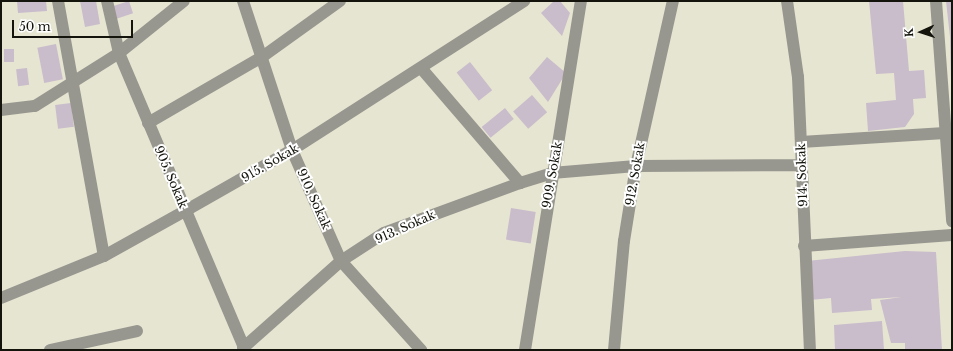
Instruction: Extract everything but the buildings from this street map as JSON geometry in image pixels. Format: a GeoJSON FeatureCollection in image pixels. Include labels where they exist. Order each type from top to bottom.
{"type":"FeatureCollection","features":[{"type":"Feature","properties":{"kind":"street"},"geometry":{"type":"LineString","coordinates":[[58,1],[104,256]]}},
{"type":"Feature","properties":{"kind":"street","name":"905. Sokak"},"geometry":{"type":"LineString","coordinates":[[107,1],[119,53],[244,349]]}},
{"type":"Feature","properties":{"kind":"street"},"geometry":{"type":"LineString","coordinates":[[1,110],[35,106],[72,80],[119,53],[184,1]]}},
{"type":"Feature","properties":{"kind":"street","name":"910. Sokak"},"geometry":{"type":"LineString","coordinates":[[243,1],[292,150],[341,261],[420,350]]}},
{"type":"Feature","properties":{"kind":"street"},"geometry":{"type":"LineString","coordinates":[[148,123],[262,57],[340,1]]}},
{"type":"Feature","properties":{"kind":"street","name":"915. Sokak"},"geometry":{"type":"LineString","coordinates":[[1,298],[104,256],[185,211],[292,150],[524,1]]}},
{"type":"Feature","properties":{"kind":"street","name":"909. Sokak"},"geometry":{"type":"LineString","coordinates":[[525,350],[552,173],[581,1]]}},
{"type":"Feature","properties":{"kind":"street","name":"912. Sokak"},"geometry":{"type":"LineString","coordinates":[[614,350],[636,166],[673,1]]}},
{"type":"Feature","properties":{"kind":"street","name":"914. Sokak"},"geometry":{"type":"LineString","coordinates":[[787,1],[798,77],[801,142],[800,165],[810,350]]}},
{"type":"Feature","properties":{"kind":"street"},"geometry":{"type":"LineString","coordinates":[[936,1],[952,221]]}},
{"type":"Feature","properties":{"kind":"street"},"geometry":{"type":"LineString","coordinates":[[421,68],[520,183]]}},
{"type":"Feature","properties":{"kind":"street"},"geometry":{"type":"LineString","coordinates":[[801,142],[945,133]]}},
{"type":"Feature","properties":{"kind":"street","name":"913. Sokak"},"geometry":{"type":"LineString","coordinates":[[244,349],[341,261],[384,234],[520,183],[552,173],[636,166],[800,165]]}},
{"type":"Feature","properties":{"kind":"street"},"geometry":{"type":"LineString","coordinates":[[804,246],[952,235]]}},
{"type":"Feature","properties":{"kind":"street"},"geometry":{"type":"LineString","coordinates":[[50,350],[137,330]]}}]}
